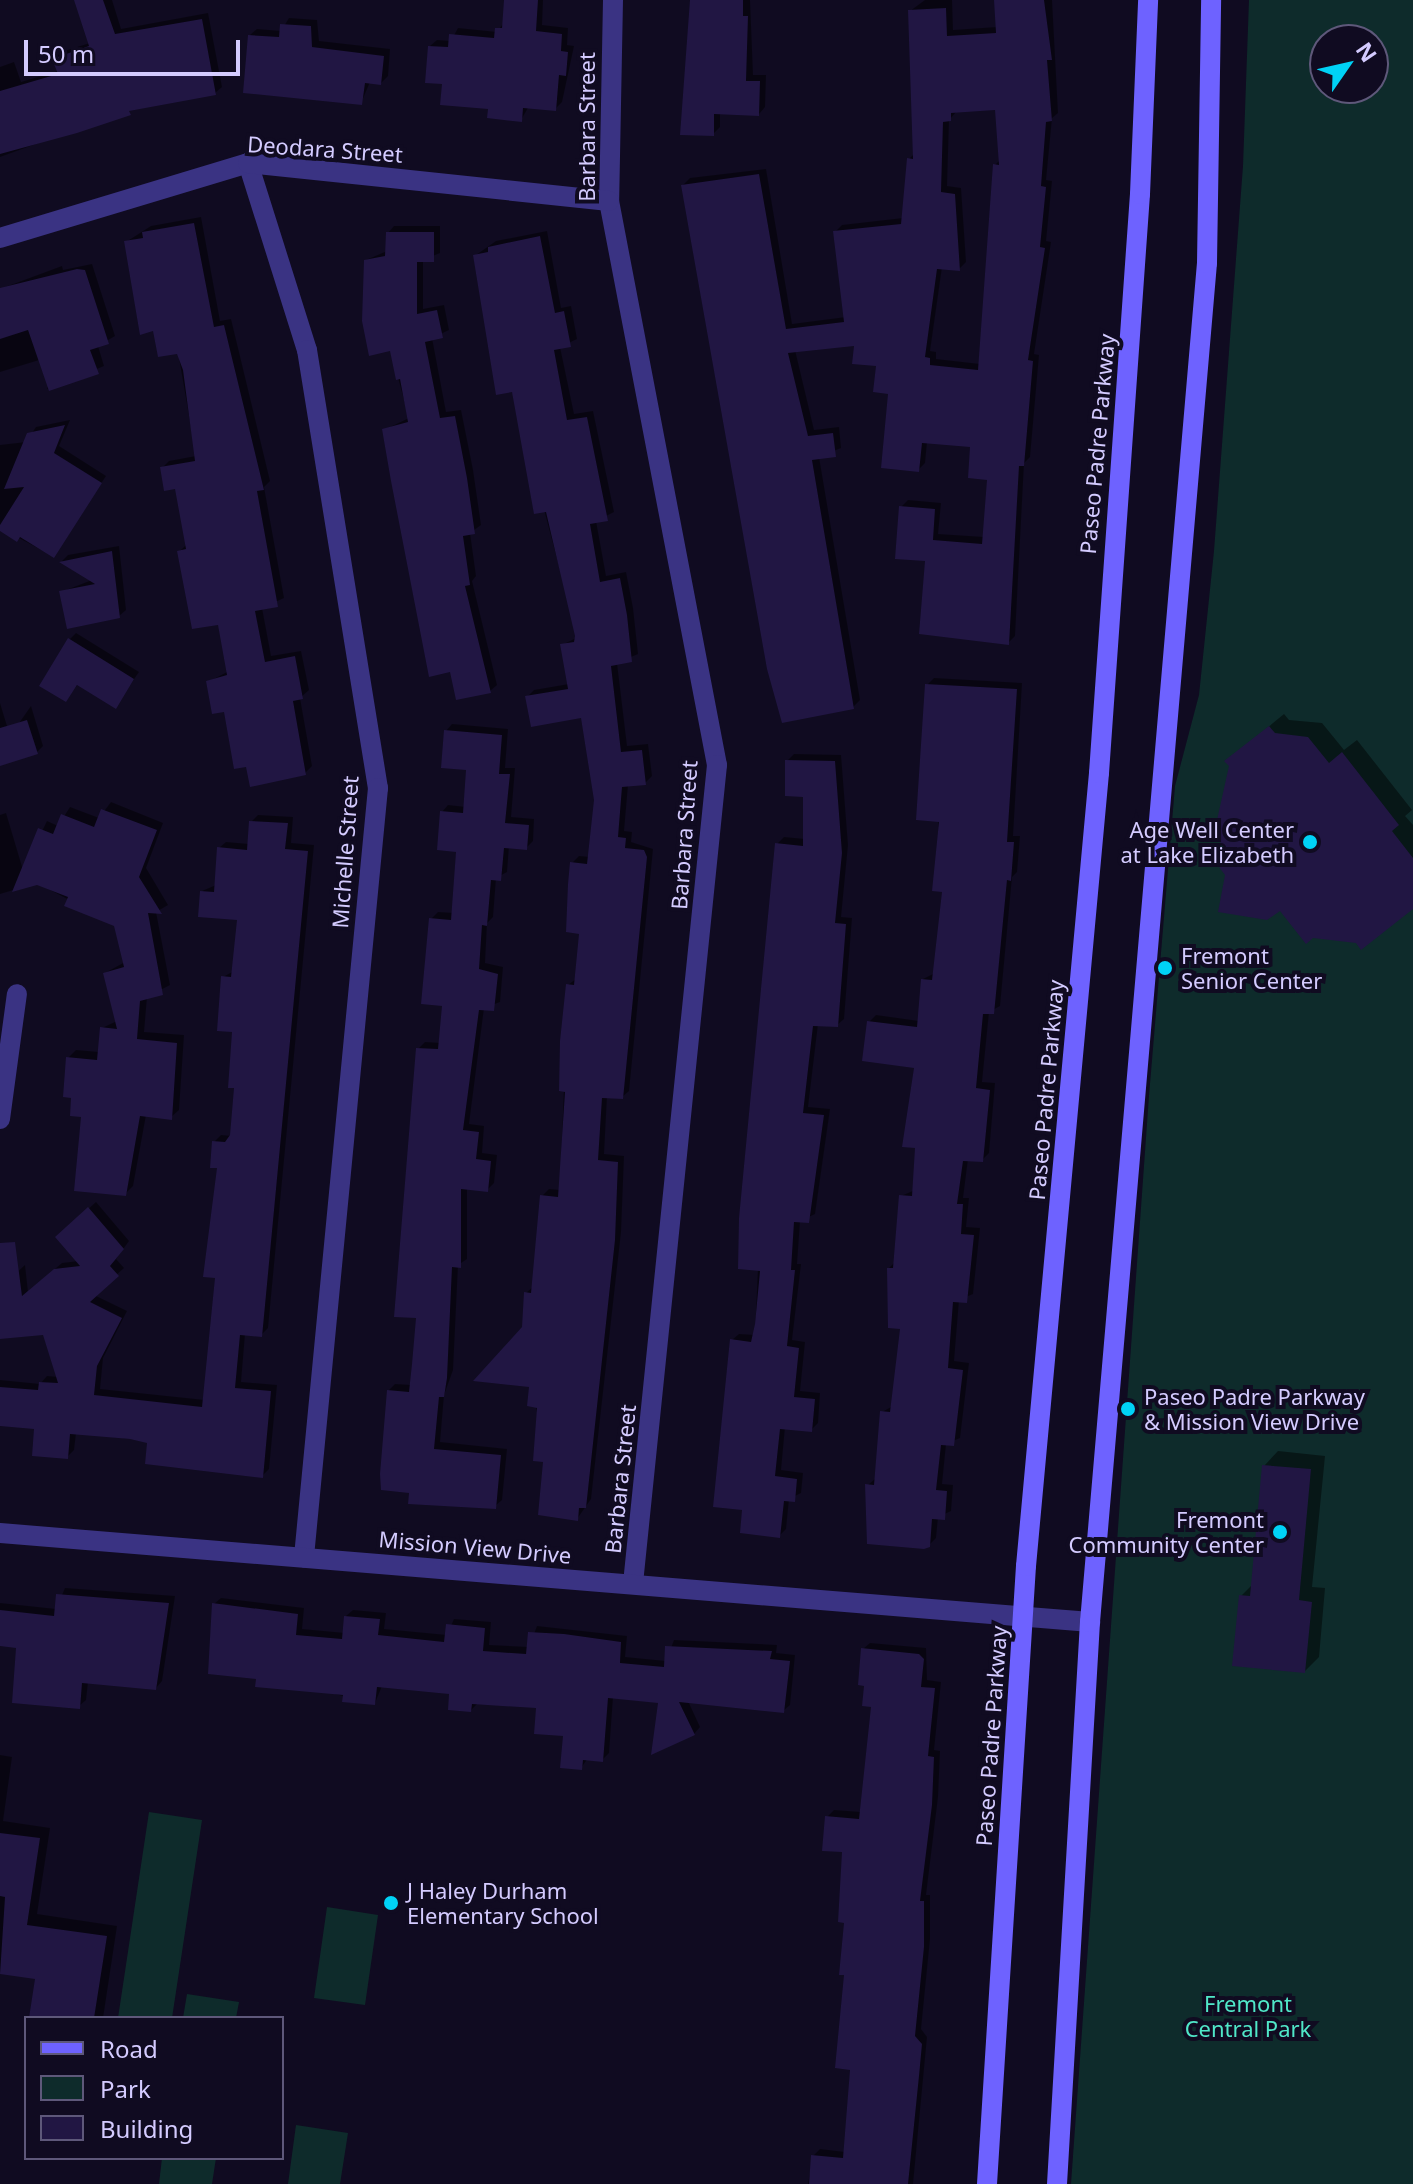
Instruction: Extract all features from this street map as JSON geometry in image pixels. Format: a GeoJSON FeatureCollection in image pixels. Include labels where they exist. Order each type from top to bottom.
{"type":"FeatureCollection","features":[{"type":"Feature","properties":{"kind":"main road","name":"Paseo Padre Parkway"},"geometry":{"type":"LineString","coordinates":[[987,2184],[1023,1616],[1099,773],[1140,194],[1148,0]]}},
{"type":"Feature","properties":{"kind":"main road"},"geometry":{"type":"LineString","coordinates":[[1057,2184],[1090,1622],[1207,263],[1211,0]]}},
{"type":"Feature","properties":{"kind":"street","name":"Barbara Street"},"geometry":{"type":"LineString","coordinates":[[613,0],[609,201],[717,765],[633,1584]]}},
{"type":"Feature","properties":{"kind":"street","name":"Deodara Street"},"geometry":{"type":"LineString","coordinates":[[0,238],[248,163],[609,201]]}},
{"type":"Feature","properties":{"kind":"street","name":"Michelle Street"},"geometry":{"type":"LineString","coordinates":[[248,163],[307,350],[378,788],[304,1557]]}},
{"type":"Feature","properties":{"kind":"street"},"geometry":{"type":"LineString","coordinates":[[0,1119],[17,994]]}},
{"type":"Feature","properties":{"kind":"street","name":"Mission View Drive"},"geometry":{"type":"LineString","coordinates":[[0,1533],[1090,1622]]}},
{"type":"Feature","properties":{"kind":"green space","name":"Fremont Central Park"},"geometry":{"type":"Polygon","coordinates":[[[1249,0],[1413,0],[1413,2184],[1071,2184],[1149,1096],[1175,786],[1199,695],[1214,551],[1243,166],[1249,0]]]}},
{"type":"Feature","properties":{"kind":"green space"},"geometry":{"type":"Polygon","coordinates":[[[149,1812],[202,1820],[172,2016],[118,2016],[149,1812]]]}},
{"type":"Feature","properties":{"kind":"green space"},"geometry":{"type":"Polygon","coordinates":[[[327,1907],[378,1915],[365,2005],[314,1998],[327,1907]]]}},
{"type":"Feature","properties":{"kind":"green space"},"geometry":{"type":"Polygon","coordinates":[[[187,1994],[239,2002],[236,2016],[183,2016],[187,1994]]]}},
{"type":"Feature","properties":{"kind":"green space"},"geometry":{"type":"Polygon","coordinates":[[[296,2125],[348,2133],[340,2184],[288,2184],[296,2125]]]}},
{"type":"Feature","properties":{"kind":"green space"},"geometry":{"type":"Polygon","coordinates":[[[162,2160],[216,2160],[212,2184],[159,2184],[162,2160]]]}},
{"type":"Feature","properties":{"kind":"building"},"geometry":{"type":"Polygon","coordinates":[[[74,0],[103,0],[115,34],[202,19],[216,95],[129,111],[131,115],[0,154],[0,91],[58,74],[52,59],[89,46],[74,0]]]}},
{"type":"Feature","properties":{"kind":"building"},"geometry":{"type":"Polygon","coordinates":[[[504,0],[538,0],[536,31],[562,34],[561,51],[568,52],[566,76],[559,75],[556,111],[523,108],[522,122],[487,118],[488,109],[440,105],[442,84],[425,83],[428,46],[448,47],[449,34],[494,38],[495,28],[502,28],[504,0]]]}},
{"type":"Feature","properties":{"kind":"building"},"geometry":{"type":"Polygon","coordinates":[[[690,0],[743,0],[743,16],[748,16],[746,81],[760,81],[759,116],[714,114],[714,136],[680,135],[690,0]]]}},
{"type":"Feature","properties":{"kind":"building"},"geometry":{"type":"Polygon","coordinates":[[[994,0],[1044,0],[1052,60],[1047,60],[1052,121],[1046,122],[1041,186],[1046,187],[1040,247],[1045,248],[1028,360],[1033,361],[1024,466],[1019,466],[1009,645],[919,634],[925,561],[895,559],[899,506],[935,509],[933,540],[982,544],[987,480],[968,478],[970,447],[922,443],[919,472],[881,468],[888,394],[873,392],[876,366],[852,364],[854,346],[788,353],[808,436],[833,433],[836,457],[812,460],[854,709],[782,723],[767,669],[681,185],[759,174],[786,329],[844,322],[833,231],[901,224],[907,158],[913,159],[908,10],[946,8],[947,36],[996,33],[994,0]],[[995,110],[951,113],[951,121],[943,122],[941,192],[955,194],[960,271],[937,269],[925,357],[930,358],[930,365],[978,370],[993,164],[999,165],[995,110]]]}},
{"type":"Feature","properties":{"kind":"building"},"geometry":{"type":"Polygon","coordinates":[[[280,24],[311,26],[312,47],[384,56],[381,85],[365,83],[362,105],[243,93],[248,35],[279,37],[280,24]]]}},
{"type":"Feature","properties":{"kind":"building"},"geometry":{"type":"Polygon","coordinates":[[[194,223],[214,327],[224,325],[264,490],[257,491],[278,607],[255,611],[265,662],[295,656],[303,699],[293,701],[306,775],[250,787],[246,767],[234,769],[224,712],[212,714],[206,681],[227,675],[218,625],[192,629],[177,551],[186,549],[175,489],[164,491],[160,467],[195,461],[183,370],[177,354],[158,357],[153,331],[140,335],[124,241],[143,238],[142,232],[194,223]]]}},
{"type":"Feature","properties":{"kind":"building"},"geometry":{"type":"Polygon","coordinates":[[[386,232],[434,232],[434,262],[417,262],[417,314],[437,310],[443,338],[425,342],[440,418],[455,416],[467,478],[475,534],[463,536],[470,585],[465,586],[491,693],[456,700],[450,672],[429,677],[391,481],[382,429],[408,422],[400,379],[396,380],[390,351],[369,356],[362,321],[364,260],[385,256],[386,232]]]}},
{"type":"Feature","properties":{"kind":"building"},"geometry":{"type":"Polygon","coordinates":[[[540,236],[555,313],[564,311],[571,347],[554,350],[567,420],[587,417],[608,521],[590,524],[600,582],[620,578],[627,615],[632,662],[611,666],[621,752],[642,750],[646,785],[622,787],[618,837],[626,838],[625,848],[644,850],[647,857],[623,1099],[602,1098],[598,1160],[618,1162],[615,1240],[586,1508],[579,1508],[578,1521],[538,1515],[543,1462],[533,1461],[537,1408],[527,1406],[529,1387],[473,1381],[522,1327],[524,1292],[531,1293],[540,1195],[558,1197],[565,1092],[559,1091],[560,1041],[566,984],[574,985],[579,934],[566,932],[568,884],[570,862],[587,864],[594,800],[581,718],[531,727],[525,696],[568,689],[560,644],[574,642],[575,636],[546,512],[534,514],[512,392],[496,395],[473,255],[488,252],[488,247],[540,236]]]}},
{"type":"Feature","properties":{"kind":"building"},"geometry":{"type":"Polygon","coordinates":[[[77,269],[85,270],[109,344],[90,350],[99,374],[49,391],[28,330],[0,339],[0,288],[77,269]]]}},
{"type":"Feature","properties":{"kind":"building"},"geometry":{"type":"Polygon","coordinates":[[[65,425],[54,453],[102,483],[54,558],[20,537],[17,542],[0,531],[0,525],[24,487],[4,489],[27,433],[65,425]]]}},
{"type":"Feature","properties":{"kind":"building"},"geometry":{"type":"Polygon","coordinates":[[[112,551],[120,618],[67,629],[59,591],[95,584],[59,562],[112,551]]]}},
{"type":"Feature","properties":{"kind":"building"},"geometry":{"type":"Polygon","coordinates":[[[68,638],[134,679],[116,709],[77,685],[66,702],[39,686],[68,638]]]}},
{"type":"Feature","properties":{"kind":"building"},"geometry":{"type":"Polygon","coordinates":[[[925,684],[1017,689],[1007,842],[1014,842],[1011,881],[1007,880],[994,1014],[983,1014],[976,1088],[990,1090],[983,1162],[963,1161],[957,1204],[963,1204],[961,1234],[974,1235],[967,1303],[953,1302],[948,1368],[963,1370],[954,1446],[941,1445],[936,1490],[947,1491],[945,1520],[932,1519],[930,1547],[924,1549],[867,1544],[865,1484],[874,1485],[880,1411],[890,1412],[900,1329],[888,1328],[887,1268],[893,1268],[899,1195],[912,1196],[915,1148],[902,1147],[914,1068],[862,1061],[867,1021],[917,1027],[921,979],[932,980],[942,892],[932,891],[939,822],[916,820],[925,684]]]}},
{"type":"Feature","properties":{"kind":"building"},"geometry":{"type":"Polygon","coordinates":[[[27,720],[38,754],[0,766],[0,728],[27,720]]]}},
{"type":"Feature","properties":{"kind":"building","name":"Age Well Center at Lake Elizabeth"},"geometry":{"type":"Polygon","coordinates":[[[1269,726],[1275,733],[1308,737],[1329,763],[1342,752],[1399,825],[1392,831],[1413,858],[1413,909],[1361,950],[1356,943],[1313,938],[1306,944],[1280,911],[1267,920],[1218,912],[1225,875],[1219,867],[1232,857],[1208,827],[1217,820],[1229,766],[1224,761],[1269,726]]]}},
{"type":"Feature","properties":{"kind":"building"},"geometry":{"type":"Polygon","coordinates":[[[444,730],[502,735],[499,774],[510,774],[505,823],[529,825],[527,850],[504,848],[501,881],[491,880],[487,926],[482,925],[479,969],[498,974],[494,1011],[479,1010],[463,1130],[479,1132],[476,1159],[491,1161],[488,1192],[461,1189],[461,1268],[452,1267],[447,1378],[444,1397],[439,1397],[434,1449],[501,1455],[496,1509],[408,1504],[409,1493],[381,1490],[387,1390],[409,1392],[416,1318],[394,1317],[416,1048],[438,1049],[442,1006],[421,1004],[429,918],[451,920],[456,852],[437,850],[440,811],[463,813],[466,770],[441,768],[444,730]]]}},
{"type":"Feature","properties":{"kind":"building"},"geometry":{"type":"Polygon","coordinates":[[[785,760],[835,761],[842,853],[835,923],[846,924],[838,1027],[813,1026],[803,1113],[824,1115],[809,1223],[794,1222],[791,1270],[795,1270],[787,1346],[799,1348],[794,1397],[815,1399],[812,1432],[780,1429],[775,1476],[797,1479],[795,1502],[784,1501],[780,1538],[740,1533],[742,1510],[713,1507],[730,1339],[751,1342],[760,1271],[738,1269],[739,1218],[775,843],[803,846],[803,797],[785,796],[785,760]]]}},
{"type":"Feature","properties":{"kind":"building"},"geometry":{"type":"Polygon","coordinates":[[[101,809],[157,830],[139,877],[162,914],[148,913],[163,995],[140,1001],[137,1039],[177,1043],[172,1120],[140,1116],[126,1196],[74,1191],[81,1117],[70,1116],[71,1098],[63,1097],[66,1057],[97,1060],[100,1027],[117,1029],[103,973],[124,967],[114,926],[64,906],[68,897],[37,885],[12,892],[38,828],[53,834],[61,814],[94,827],[101,809]]]}},
{"type":"Feature","properties":{"kind":"building"},"geometry":{"type":"Polygon","coordinates":[[[249,821],[288,823],[285,849],[308,851],[262,1337],[240,1335],[235,1388],[271,1391],[263,1478],[145,1464],[147,1443],[130,1439],[70,1434],[68,1459],[32,1456],[34,1429],[0,1426],[0,1387],[38,1390],[39,1382],[58,1383],[43,1335],[0,1339],[0,1243],[15,1242],[22,1296],[54,1269],[80,1266],[55,1237],[88,1207],[124,1249],[110,1266],[119,1276],[90,1302],[122,1318],[97,1366],[94,1395],[202,1407],[215,1278],[203,1277],[217,1168],[210,1168],[212,1141],[225,1142],[230,1135],[234,1088],[228,1088],[232,1032],[217,1031],[221,976],[231,977],[237,920],[198,917],[200,891],[214,892],[217,847],[247,850],[249,821]]]}},
{"type":"Feature","properties":{"kind":"building","name":"Fremont Community Center"},"geometry":{"type":"Polygon","coordinates":[[[1262,1465],[1311,1469],[1299,1600],[1312,1602],[1305,1673],[1232,1666],[1239,1595],[1250,1596],[1262,1465]]]}},
{"type":"Feature","properties":{"kind":"building"},"geometry":{"type":"Polygon","coordinates":[[[56,1594],[169,1603],[156,1690],[82,1683],[80,1709],[12,1703],[16,1648],[0,1646],[0,1610],[54,1616],[56,1594]]]}},
{"type":"Feature","properties":{"kind":"building"},"geometry":{"type":"Polygon","coordinates":[[[212,1603],[298,1614],[296,1635],[342,1639],[344,1616],[380,1619],[378,1635],[444,1642],[446,1624],[485,1628],[483,1651],[526,1654],[528,1632],[564,1634],[621,1642],[620,1663],[664,1667],[665,1646],[772,1651],[770,1659],[790,1661],[784,1713],[679,1702],[695,1735],[651,1755],[658,1703],[608,1698],[603,1762],[583,1760],[582,1770],[560,1768],[563,1736],[534,1734],[536,1708],[472,1704],[471,1712],[448,1710],[449,1694],[377,1687],[375,1705],[342,1702],[343,1695],[255,1687],[256,1679],[208,1674],[212,1603]]]}},
{"type":"Feature","properties":{"kind":"building"},"geometry":{"type":"Polygon","coordinates":[[[861,1648],[919,1654],[924,1659],[921,1687],[935,1688],[928,1756],[934,1757],[932,1805],[920,1901],[924,1901],[924,1947],[915,2036],[922,2044],[919,2076],[908,2184],[809,2184],[811,2155],[843,2158],[850,2070],[835,2068],[844,1975],[839,1975],[844,1923],[838,1922],[842,1852],[822,1851],[825,1816],[859,1819],[871,1707],[862,1706],[864,1686],[858,1685],[861,1648]]]}},
{"type":"Feature","properties":{"kind":"building"},"geometry":{"type":"Polygon","coordinates":[[[0,1833],[40,1838],[27,1925],[107,1936],[94,2016],[29,2016],[35,1979],[0,1974],[5,1897],[0,1896],[0,1833]]]}},
{"type":"Feature","properties":{"kind":"place","name":"Age Well Center at Lake Elizabeth"},"geometry":{"type":"Point","coordinates":[1310,842]}},
{"type":"Feature","properties":{"kind":"place","name":"Fremont Senior Center"},"geometry":{"type":"Point","coordinates":[1165,968]}},
{"type":"Feature","properties":{"kind":"place","name":"Paseo Padre Parkway & Mission View Drive"},"geometry":{"type":"Point","coordinates":[1128,1409]}},
{"type":"Feature","properties":{"kind":"place","name":"Fremont Community Center"},"geometry":{"type":"Point","coordinates":[1280,1532]}},
{"type":"Feature","properties":{"kind":"place","name":"J Haley Durham Elementary School"},"geometry":{"type":"Point","coordinates":[391,1903]}}]}
